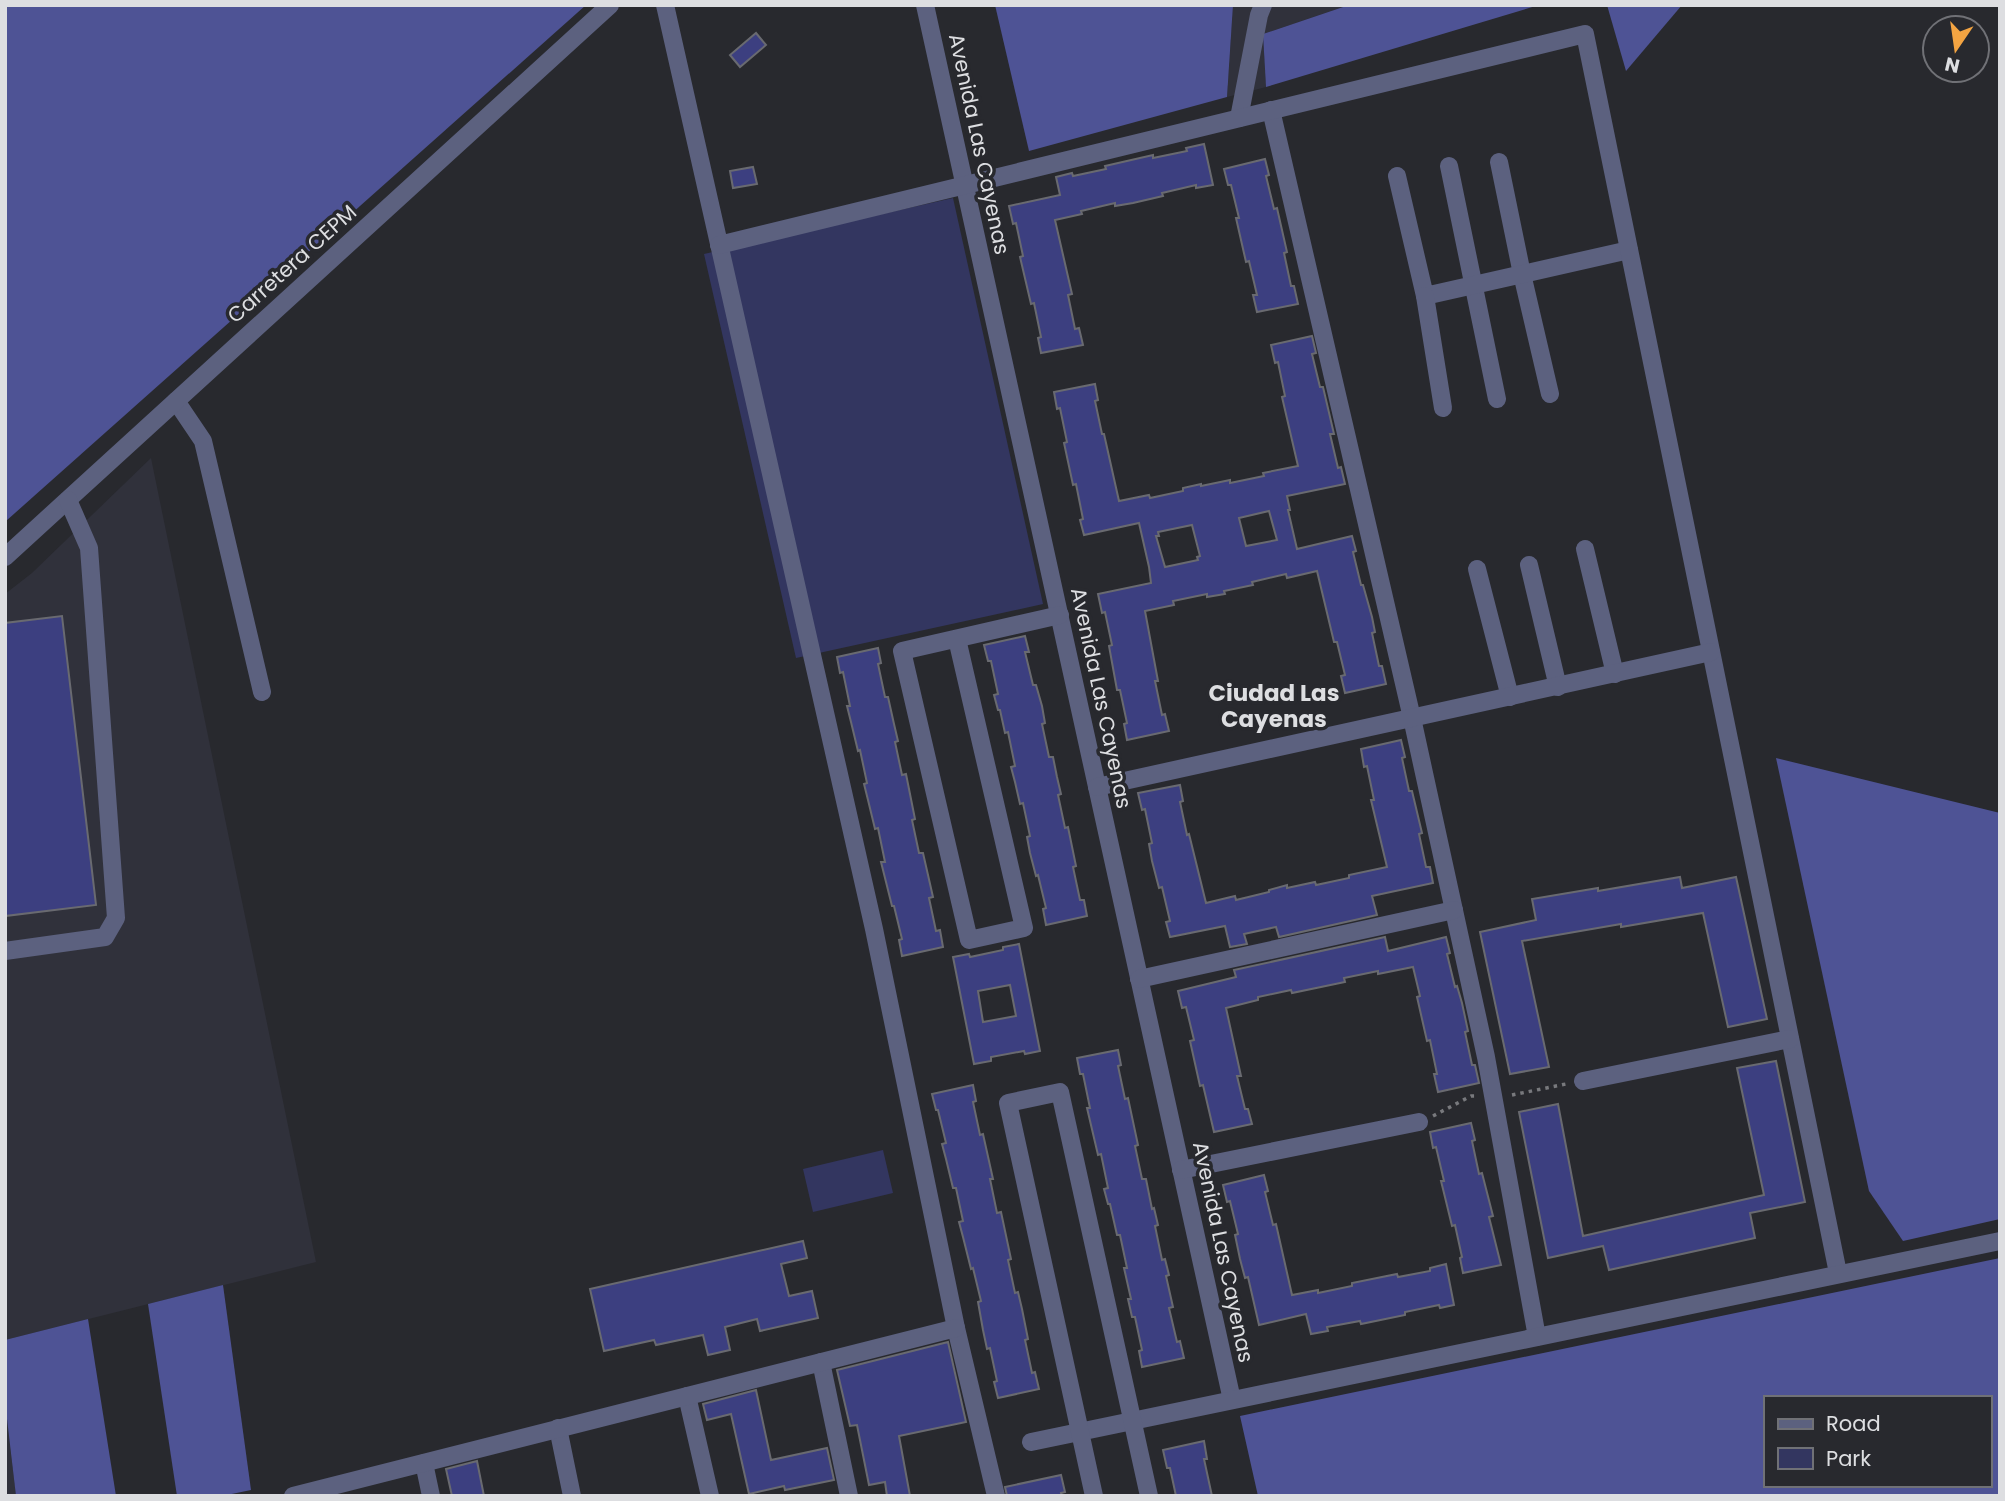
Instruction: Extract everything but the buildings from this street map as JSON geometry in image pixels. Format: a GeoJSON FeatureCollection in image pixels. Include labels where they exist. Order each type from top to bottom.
{"type":"FeatureCollection","features":[{"type":"Feature","properties":{"kind":"street","name":"Carretera CEPM"},"geometry":{"type":"LineString","coordinates":[[5,557],[610,5]]}},
{"type":"Feature","properties":{"kind":"street"},"geometry":{"type":"LineString","coordinates":[[665,5],[874,929],[956,1328],[996,1496]]}},
{"type":"Feature","properties":{"kind":"street","name":"Avenida Las Cayenas"},"geometry":{"type":"LineString","coordinates":[[925,5],[1232,1400]]}},
{"type":"Feature","properties":{"kind":"street"},"geometry":{"type":"LineString","coordinates":[[1239,118],[1263,5]]}},
{"type":"Feature","properties":{"kind":"street"},"geometry":{"type":"LineString","coordinates":[[719,244],[1585,34],[1838,1273]]}},
{"type":"Feature","properties":{"kind":"street"},"geometry":{"type":"LineString","coordinates":[[1271,110],[1412,718],[1486,1057],[1537,1337]]}},
{"type":"Feature","properties":{"kind":"street"},"geometry":{"type":"LineString","coordinates":[[1499,162],[1550,394]]}},
{"type":"Feature","properties":{"kind":"street"},"geometry":{"type":"LineString","coordinates":[[1449,166],[1497,399]]}},
{"type":"Feature","properties":{"kind":"street"},"geometry":{"type":"LineString","coordinates":[[1397,176],[1424,296],[1443,408]]}},
{"type":"Feature","properties":{"kind":"street"},"geometry":{"type":"LineString","coordinates":[[1424,296],[1629,250]]}},
{"type":"Feature","properties":{"kind":"street"},"geometry":{"type":"LineString","coordinates":[[176,401],[204,441],[262,692]]}},
{"type":"Feature","properties":{"kind":"street"},"geometry":{"type":"LineString","coordinates":[[5,951],[104,937],[116,918],[89,548],[68,500]]}},
{"type":"Feature","properties":{"kind":"street"},"geometry":{"type":"LineString","coordinates":[[1585,550],[1615,674]]}},
{"type":"Feature","properties":{"kind":"street"},"geometry":{"type":"LineString","coordinates":[[1529,565],[1558,687]]}},
{"type":"Feature","properties":{"kind":"street"},"geometry":{"type":"LineString","coordinates":[[1477,569],[1510,697]]}},
{"type":"Feature","properties":{"kind":"street"},"geometry":{"type":"LineString","coordinates":[[957,639],[1024,928],[969,940],[902,651],[1060,615]]}},
{"type":"Feature","properties":{"kind":"street"},"geometry":{"type":"LineString","coordinates":[[1097,787],[1711,652]]}},
{"type":"Feature","properties":{"kind":"street"},"geometry":{"type":"LineString","coordinates":[[1139,979],[1454,910]]}},
{"type":"Feature","properties":{"kind":"street"},"geometry":{"type":"LineString","coordinates":[[1583,1081],[1790,1039]]}},
{"type":"Feature","properties":{"kind":"street"},"geometry":{"type":"LineString","coordinates":[[1094,1496],[1008,1103],[1060,1092],[1149,1496]]}},
{"type":"Feature","properties":{"kind":"street"},"geometry":{"type":"LineString","coordinates":[[1181,1170],[1419,1122]]}},
{"type":"Feature","properties":{"kind":"street"},"geometry":{"type":"LineString","coordinates":[[1031,1442],[2000,1241]]}},
{"type":"Feature","properties":{"kind":"street"},"geometry":{"type":"LineString","coordinates":[[293,1496],[956,1328]]}},
{"type":"Feature","properties":{"kind":"street"},"geometry":{"type":"LineString","coordinates":[[821,1362],[849,1496]]}},
{"type":"Feature","properties":{"kind":"street"},"geometry":{"type":"LineString","coordinates":[[687,1396],[710,1496]]}},
{"type":"Feature","properties":{"kind":"street"},"geometry":{"type":"LineString","coordinates":[[558,1428],[572,1496]]}},
{"type":"Feature","properties":{"kind":"street"},"geometry":{"type":"LineString","coordinates":[[424,1462],[431,1496]]}},
{"type":"Feature","properties":{"kind":"shaded area"},"geometry":{"type":"Polygon","coordinates":[[[5,5],[586,5],[6,521],[5,5]]]}},
{"type":"Feature","properties":{"kind":"shaded area"},"geometry":{"type":"Polygon","coordinates":[[[995,5],[1233,5],[1227,97],[1029,151],[995,5]]]}},
{"type":"Feature","properties":{"kind":"shaded area"},"geometry":{"type":"Polygon","coordinates":[[[1233,5],[1349,5],[1263,34],[1266,87],[1227,97],[1233,5]]]}},
{"type":"Feature","properties":{"kind":"shaded area"},"geometry":{"type":"Polygon","coordinates":[[[1349,5],[1539,5],[1266,87],[1263,34],[1349,5]]]}},
{"type":"Feature","properties":{"kind":"shaded area"},"geometry":{"type":"Polygon","coordinates":[[[1607,5],[1682,5],[1626,71],[1607,5]]]}},
{"type":"Feature","properties":{"kind":"shaded area"},"geometry":{"type":"Polygon","coordinates":[[[151,458],[316,1262],[5,1340],[5,594],[32,573],[151,458]]]}},
{"type":"Feature","properties":{"kind":"shaded area"},"geometry":{"type":"Polygon","coordinates":[[[1776,758],[2000,813],[2000,1219],[1903,1241],[1869,1191],[1776,758]]]}},
{"type":"Feature","properties":{"kind":"shaded area"},"geometry":{"type":"Polygon","coordinates":[[[2000,1258],[2000,1496],[1258,1496],[1240,1416],[2000,1258]]]}},
{"type":"Feature","properties":{"kind":"shaded area"},"geometry":{"type":"Polygon","coordinates":[[[223,1285],[251,1490],[222,1496],[177,1496],[148,1304],[223,1285]]]}},
{"type":"Feature","properties":{"kind":"shaded area"},"geometry":{"type":"Polygon","coordinates":[[[88,1319],[116,1496],[16,1496],[5,1402],[5,1340],[88,1319]]]}},
{"type":"Feature","properties":{"kind":"shaded area"},"geometry":{"type":"Polygon","coordinates":[[[5,1402],[16,1496],[5,1496],[5,1402]]]}},
{"type":"Feature","properties":{"kind":"green space"},"geometry":{"type":"Polygon","coordinates":[[[953,198],[1043,604],[796,658],[704,254],[953,198]]]}},
{"type":"Feature","properties":{"kind":"green space"},"geometry":{"type":"Polygon","coordinates":[[[883,1150],[893,1193],[813,1212],[803,1169],[883,1150]]]}},
{"type":"Feature","properties":{"kind":"district","name":"Ciudad Las Cayenas"},"geometry":{"type":"Point","coordinates":[1274,706]}}]}
